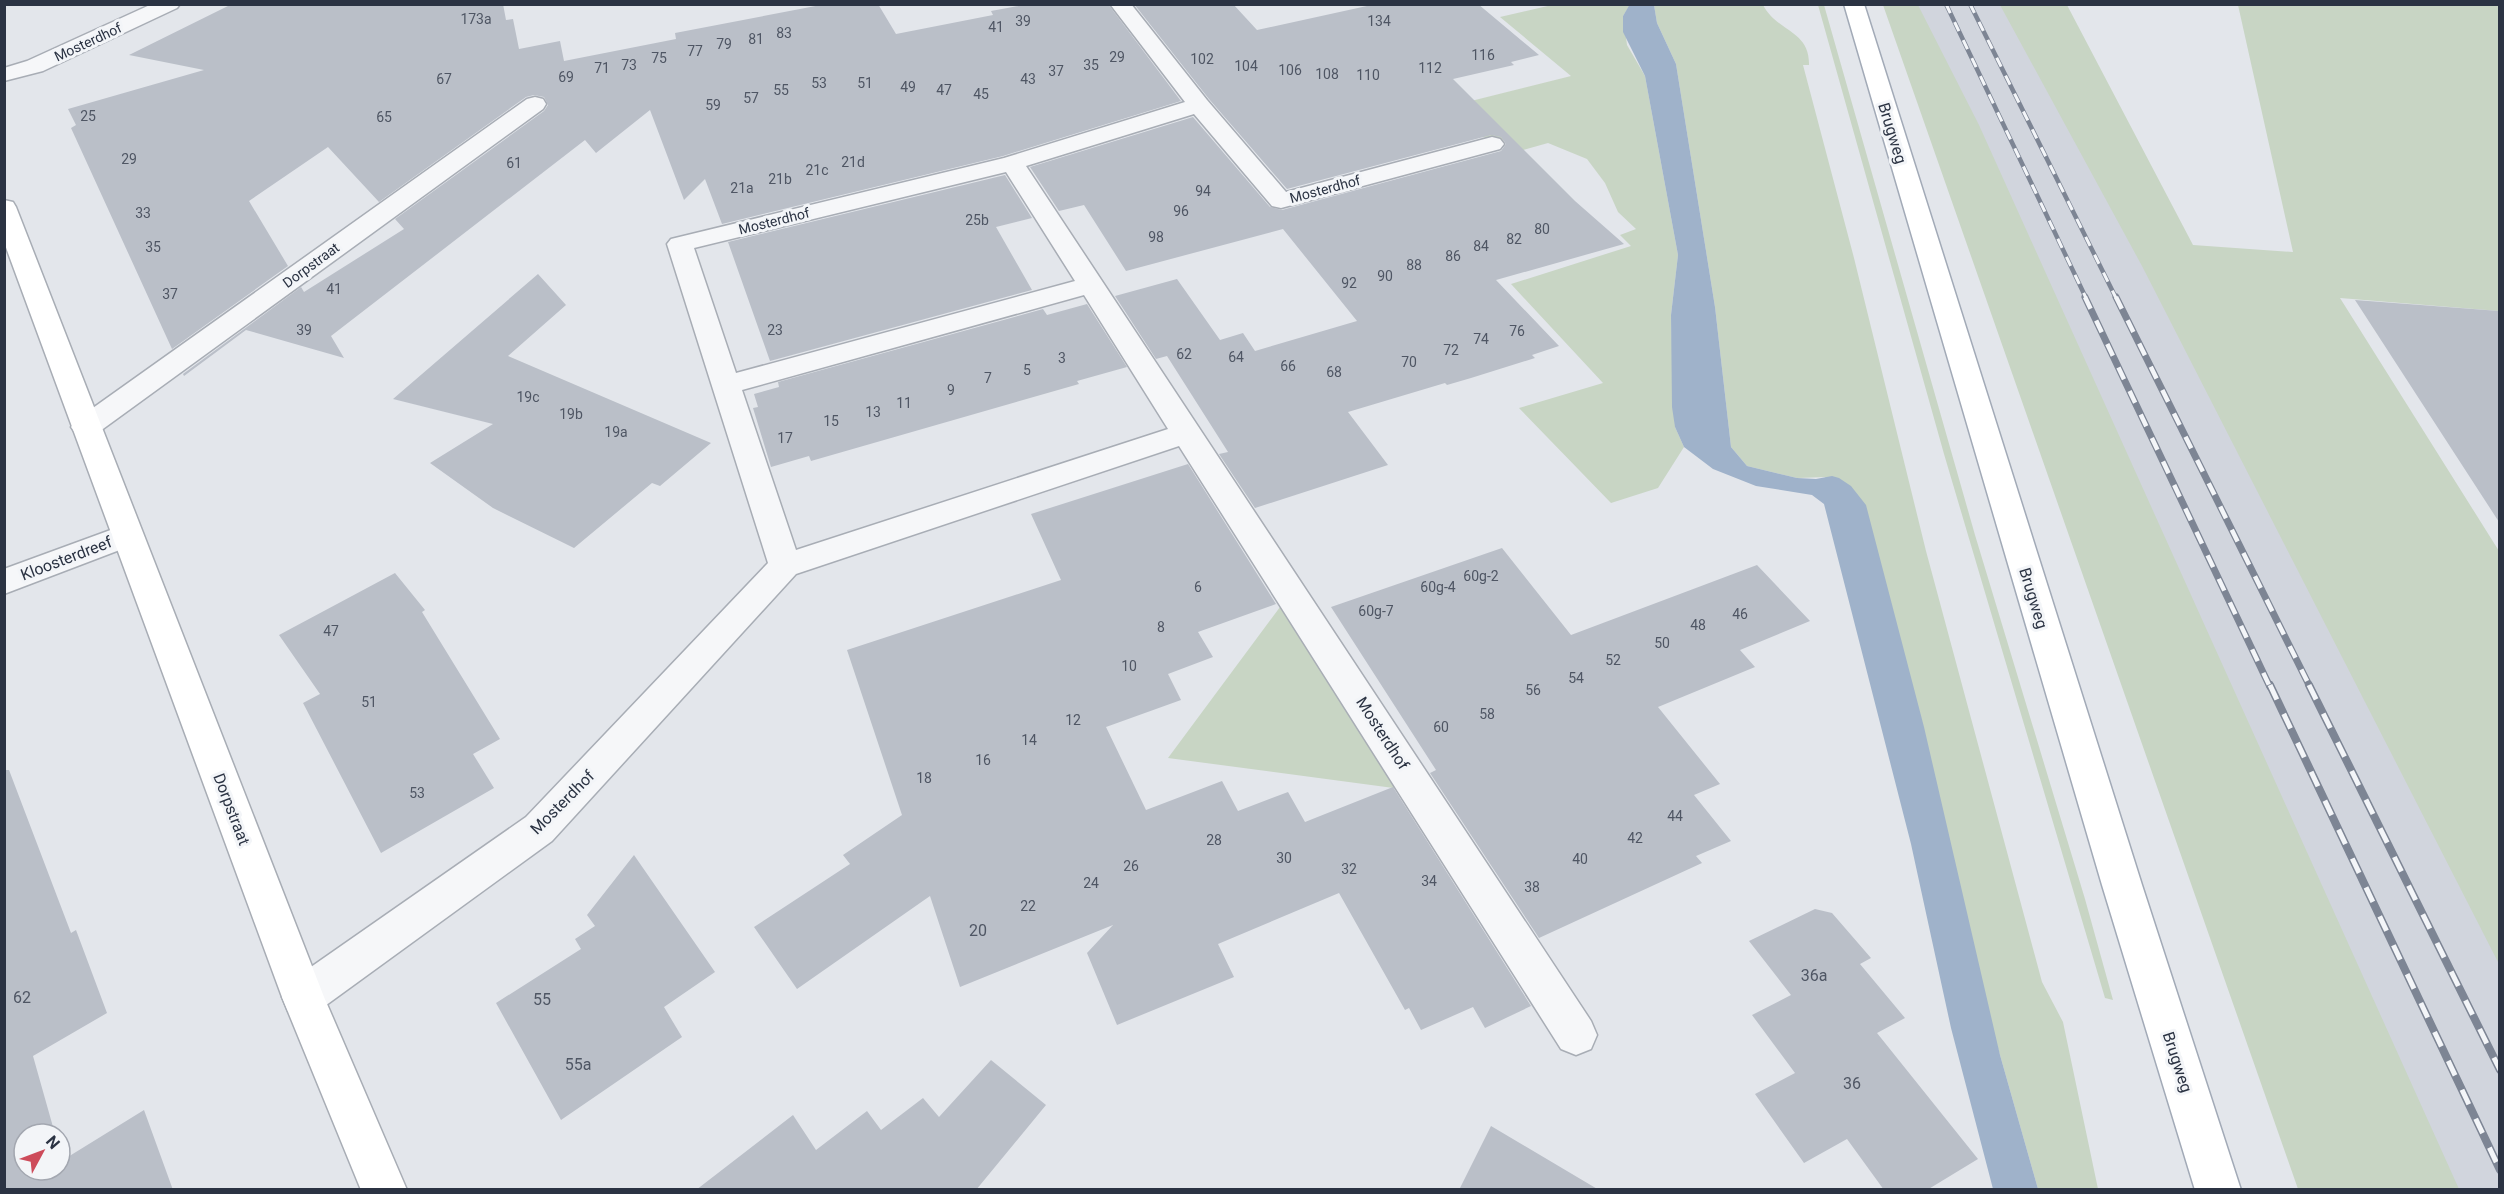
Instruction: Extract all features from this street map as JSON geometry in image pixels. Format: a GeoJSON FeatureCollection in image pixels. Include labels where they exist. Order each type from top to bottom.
{"type":"FeatureCollection","features":[{"type":"Feature","properties":{"kind":"main road","name":"Brugweg"},"geometry":{"type":"LineString","coordinates":[[1854,4],[2121,885],[2218,1190]]}},
{"type":"Feature","properties":{"kind":"main road","name":"Dorpstraat"},"geometry":{"type":"LineString","coordinates":[[4,207],[303,997],[384,1190]]}},
{"type":"Feature","properties":{"kind":"street","name":"Mosterdhof"},"geometry":{"type":"LineString","coordinates":[[4,75],[35,66],[170,4]]}},
{"type":"Feature","properties":{"kind":"street","name":"Mosterdhof"},"geometry":{"type":"LineString","coordinates":[[1120,4],[1199,105],[1281,201],[1492,144]]}},
{"type":"Feature","properties":{"kind":"street","name":"Dorpstraat"},"geometry":{"type":"LineString","coordinates":[[86,427],[535,104]]}},
{"type":"Feature","properties":{"kind":"street","name":"Mosterdhof"},"geometry":{"type":"LineString","coordinates":[[785,566],[728,385],[680,244],[1012,163],[1199,105]]}},
{"type":"Feature","properties":{"kind":"street","name":"Mosterdhof"},"geometry":{"type":"LineString","coordinates":[[1012,163],[1576,1035]]}},
{"type":"Feature","properties":{"kind":"street"},"geometry":{"type":"LineString","coordinates":[[728,385],[1092,285]]}},
{"type":"Feature","properties":{"kind":"street","name":"Mosterdhof"},"geometry":{"type":"LineString","coordinates":[[303,997],[539,829],[785,566],[1188,433]]}},
{"type":"Feature","properties":{"kind":"street","name":"Kloosterdreef"},"geometry":{"type":"LineString","coordinates":[[4,582],[127,535]]}},
{"type":"Feature","properties":{"kind":"shaded area"},"geometry":{"type":"Polygon","coordinates":[[[1887,5],[2015,5],[2499,912],[2499,1189],[2309,1189],[1887,5]]]}},
{"type":"Feature","properties":{"kind":"green space"},"geometry":{"type":"Polygon","coordinates":[[[1552,5],[1630,5],[1623,16],[1627,45],[1645,76],[1678,255],[1671,315],[1675,427],[1684,447],[1658,488],[1611,503],[1519,408],[1603,383],[1511,284],[1631,246],[1620,235],[1636,229],[1618,212],[1605,183],[1587,159],[1548,143],[1523,150],[1512,142],[1463,134],[1455,105],[1571,76],[1500,17],[1552,5]]]}},
{"type":"Feature","properties":{"kind":"green space"},"geometry":{"type":"Polygon","coordinates":[[[1654,5],[1763,5],[1776,21],[1799,38],[1808,53],[1809,65],[1803,65],[1854,258],[1926,551],[2042,982],[2063,1022],[2098,1189],[2038,1189],[2000,1055],[1825,477],[1797,478],[1747,466],[1731,447],[1715,307],[1676,64],[1657,23],[1654,5]]]}},
{"type":"Feature","properties":{"kind":"green space"},"geometry":{"type":"Polygon","coordinates":[[[1818,5],[1824,5],[1975,535],[2085,899],[2113,1000],[2105,998],[1944,454],[1818,5]]]}},
{"type":"Feature","properties":{"kind":"green space"},"geometry":{"type":"Polygon","coordinates":[[[1883,5],[1918,5],[1979,125],[2459,1189],[2298,1189],[1883,5]]]}},
{"type":"Feature","properties":{"kind":"green space"},"geometry":{"type":"Polygon","coordinates":[[[2000,5],[2067,5],[2193,245],[2293,252],[2238,5],[2499,5],[2499,311],[2340,298],[2499,551],[2499,964],[2142,266],[2000,5]]]}},
{"type":"Feature","properties":{"kind":"green space"},"geometry":{"type":"Polygon","coordinates":[[[1283,603],[1401,789],[1168,758],[1283,603]]]}},
{"type":"Feature","properties":{"kind":"water"},"geometry":{"type":"Polygon","coordinates":[[[1630,4],[1654,5],[1657,23],[1676,64],[1715,307],[1731,447],[1747,466],[1797,478],[1816,479],[1832,476],[1839,478],[1851,486],[1866,505],[1924,727],[2000,1055],[2038,1189],[1993,1189],[1951,1028],[1911,844],[1824,504],[1812,495],[1756,486],[1713,469],[1684,447],[1675,427],[1672,407],[1671,315],[1678,255],[1645,76],[1623,32],[1623,16],[1630,4]]]}},
{"type":"Feature","properties":{"kind":"building"},"geometry":{"type":"Polygon","coordinates":[[[232,4],[503,4],[506,20],[513,19],[519,49],[560,41],[564,61],[676,39],[675,33],[826,4],[878,4],[896,34],[993,15],[991,11],[1029,4],[1108,4],[1181,101],[1003,156],[722,224],[705,179],[684,200],[650,110],[596,153],[585,140],[331,336],[344,358],[246,330],[184,376],[183,374],[301,287],[304,292],[404,229],[395,219],[544,111],[548,105],[544,97],[534,95],[526,97],[379,202],[328,147],[249,201],[288,266],[172,349],[71,128],[76,125],[68,109],[204,70],[129,55],[232,4]]]}},
{"type":"Feature","properties":{"kind":"building"},"geometry":{"type":"Polygon","coordinates":[[[1134,4],[1233,4],[1257,30],[1376,4],[1478,4],[1539,55],[1511,62],[1514,65],[1453,79],[1575,201],[1624,244],[1496,280],[1559,346],[1532,355],[1535,358],[1348,412],[1388,465],[1255,508],[1219,454],[1228,452],[1167,356],[1156,359],[1115,296],[1177,279],[1220,340],[1243,333],[1255,351],[1357,321],[1283,229],[1126,271],[1084,205],[1059,211],[1030,167],[1193,117],[1270,207],[1282,210],[1501,151],[1506,144],[1501,137],[1491,135],[1287,189],[1209,99],[1134,4]]]}},
{"type":"Feature","properties":{"kind":"building"},"geometry":{"type":"Polygon","coordinates":[[[1005,175],[1032,218],[996,227],[1032,290],[770,361],[728,242],[1005,175]]]}},
{"type":"Feature","properties":{"kind":"building"},"geometry":{"type":"Polygon","coordinates":[[[538,274],[566,305],[508,356],[711,443],[660,486],[652,483],[574,548],[493,508],[430,463],[493,424],[393,399],[538,274]]]}},
{"type":"Feature","properties":{"kind":"building"},"geometry":{"type":"Polygon","coordinates":[[[2355,300],[2499,311],[2499,522],[2355,300]]]}},
{"type":"Feature","properties":{"kind":"building"},"geometry":{"type":"Polygon","coordinates":[[[1087,304],[1127,367],[1077,381],[1079,384],[811,461],[809,456],[771,467],[753,408],[758,407],[754,394],[779,387],[778,382],[1043,309],[1047,315],[1087,304]]]}},
{"type":"Feature","properties":{"kind":"building"},"geometry":{"type":"Polygon","coordinates":[[[1188,464],[1276,604],[1198,632],[1213,657],[1168,674],[1181,700],[1106,727],[1146,810],[1222,781],[1238,811],[1288,792],[1305,822],[1393,787],[1531,1006],[1485,1028],[1473,1007],[1421,1030],[1409,1008],[1405,1010],[1339,893],[1218,944],[1234,977],[1117,1025],[1087,953],[1113,925],[960,987],[930,896],[797,989],[754,927],[850,864],[843,855],[902,815],[847,650],[1061,580],[1031,514],[1188,464]]]}},
{"type":"Feature","properties":{"kind":"building"},"geometry":{"type":"Polygon","coordinates":[[[1502,548],[1571,635],[1757,565],[1810,621],[1740,650],[1755,667],[1658,707],[1720,784],[1694,795],[1731,841],[1696,856],[1702,863],[1539,938],[1430,773],[1436,770],[1331,607],[1502,548]]]}},
{"type":"Feature","properties":{"kind":"building"},"geometry":{"type":"Polygon","coordinates":[[[395,573],[425,610],[422,612],[500,739],[473,754],[494,788],[381,853],[303,703],[320,694],[279,635],[395,573]]]}},
{"type":"Feature","properties":{"kind":"building"},"geometry":{"type":"Polygon","coordinates":[[[4,770],[9,770],[71,933],[76,930],[107,1013],[33,1056],[52,1122],[12,1122],[12,1182],[72,1182],[72,1154],[144,1110],[173,1190],[4,1190],[4,770]]]}},
{"type":"Feature","properties":{"kind":"building"},"geometry":{"type":"Polygon","coordinates":[[[634,855],[715,972],[664,1007],[682,1037],[561,1120],[496,1003],[581,949],[575,939],[595,926],[587,915],[634,855]]]}},
{"type":"Feature","properties":{"kind":"building"},"geometry":{"type":"Polygon","coordinates":[[[1815,909],[1832,913],[1871,958],[1860,964],[1905,1018],[1877,1033],[1978,1159],[1927,1190],[1884,1190],[1847,1139],[1804,1163],[1755,1094],[1795,1073],[1752,1015],[1791,995],[1749,941],[1815,909]]]}},
{"type":"Feature","properties":{"kind":"building"},"geometry":{"type":"Polygon","coordinates":[[[991,1060],[1046,1105],[976,1190],[696,1190],[793,1115],[816,1150],[867,1111],[881,1130],[923,1098],[939,1117],[991,1060]]]}},
{"type":"Feature","properties":{"kind":"building"},"geometry":{"type":"Polygon","coordinates":[[[1491,1126],[1599,1190],[1459,1190],[1491,1126]]]}},
{"type":"Feature","properties":{"kind":"railway"},"geometry":{"type":"LineString","coordinates":[[1946,4],[2086,298]]}},
{"type":"Feature","properties":{"kind":"railway"},"geometry":{"type":"LineString","coordinates":[[1970,4],[2116,298]]}},
{"type":"Feature","properties":{"kind":"railway"},"geometry":{"type":"LineString","coordinates":[[2085,297],[2270,687]]}},
{"type":"Feature","properties":{"kind":"railway"},"geometry":{"type":"LineString","coordinates":[[2116,297],[2310,687]]}},
{"type":"Feature","properties":{"kind":"railway"},"geometry":{"type":"LineString","coordinates":[[2270,685],[2500,1170]]}},
{"type":"Feature","properties":{"kind":"railway"},"geometry":{"type":"LineString","coordinates":[[2309,685],[2500,1070]]}}]}
